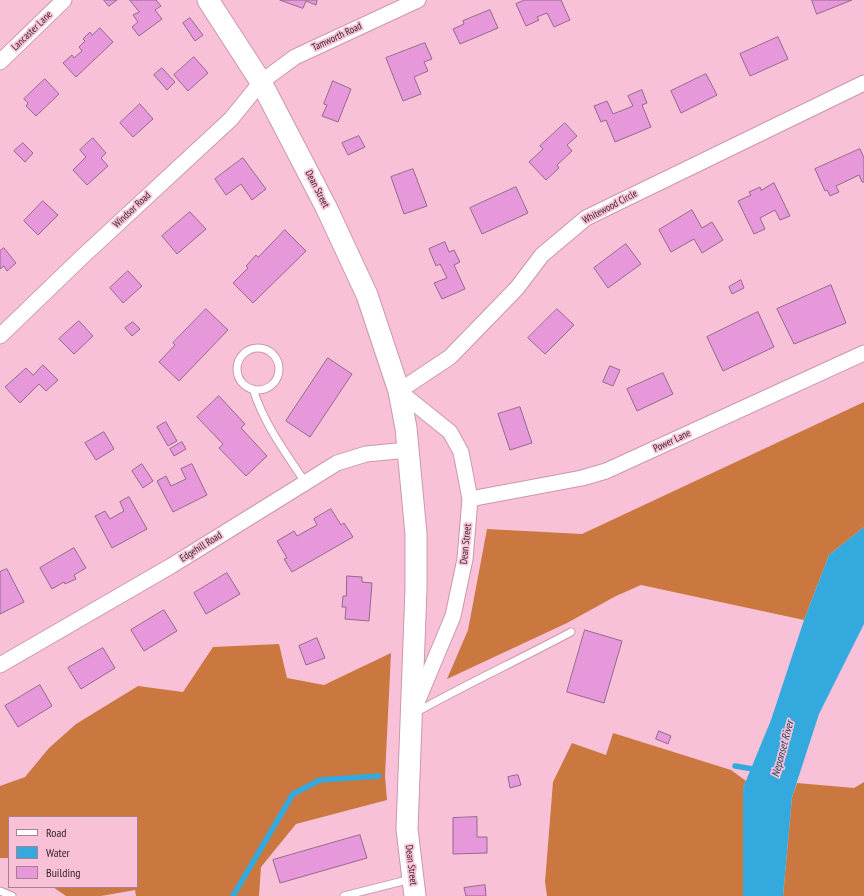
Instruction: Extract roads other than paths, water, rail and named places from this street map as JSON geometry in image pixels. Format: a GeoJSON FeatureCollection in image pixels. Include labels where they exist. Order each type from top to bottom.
{"type":"FeatureCollection","features":[{"type":"Feature","properties":{"kind":"main road","name":"Dean Street"},"geometry":{"type":"LineString","coordinates":[[208,0],[261,82],[326,207],[367,295],[399,392],[408,450],[416,534],[407,830],[414,887]]}},
{"type":"Feature","properties":{"kind":"street","name":"Lancaster Lane"},"geometry":{"type":"LineString","coordinates":[[0,62],[64,0]]}},
{"type":"Feature","properties":{"kind":"street","name":"Tamworth Road"},"geometry":{"type":"LineString","coordinates":[[261,82],[295,57],[418,0]]}},
{"type":"Feature","properties":{"kind":"street","name":"Windsor Road"},"geometry":{"type":"LineString","coordinates":[[0,336],[82,257],[231,119],[261,82]]}},
{"type":"Feature","properties":{"kind":"street","name":"Whitewood Circle"},"geometry":{"type":"LineString","coordinates":[[399,392],[450,357],[517,288],[542,255],[586,218],[864,83]]}},
{"type":"Feature","properties":{"kind":"street","name":"Power Lane"},"geometry":{"type":"LineString","coordinates":[[470,499],[582,478],[606,471],[864,353]]}},
{"type":"Feature","properties":{"kind":"street","name":"Dean Street"},"geometry":{"type":"LineString","coordinates":[[399,392],[450,432],[461,452],[470,499],[465,559],[454,616],[411,715]]}},
{"type":"Feature","properties":{"kind":"street","name":"Edgehill Road"},"geometry":{"type":"LineString","coordinates":[[0,665],[171,566],[337,463],[366,454],[408,450]]}},
{"type":"Feature","properties":{"kind":"lane"},"geometry":{"type":"LineString","coordinates":[[253,390],[267,388],[277,378],[279,371],[275,358],[264,349],[257,348],[245,352],[238,363],[237,370],[242,382],[253,390],[260,410],[270,429],[305,482]]}},
{"type":"Feature","properties":{"kind":"lane"},"geometry":{"type":"LineString","coordinates":[[411,715],[463,686],[520,660],[571,632]]}},
{"type":"Feature","properties":{"kind":"lane"},"geometry":{"type":"LineString","coordinates":[[344,896],[414,887]]}},
{"type":"Feature","properties":{"kind":"lane"},"geometry":{"type":"LineString","coordinates":[[0,891],[12,896]]}},
{"type":"Feature","properties":{"kind":"water","name":"Neponset River"},"geometry":{"type":"Polygon","coordinates":[[[864,527],[864,624],[819,714],[792,797],[783,896],[743,896],[743,788],[771,720],[804,620],[829,555],[864,527]]]}},
{"type":"Feature","properties":{"kind":"waterway"},"geometry":{"type":"LineString","coordinates":[[735,766],[759,770]]}},
{"type":"Feature","properties":{"kind":"waterway"},"geometry":{"type":"LineString","coordinates":[[233,896],[293,794],[320,780],[379,776]]}}]}
